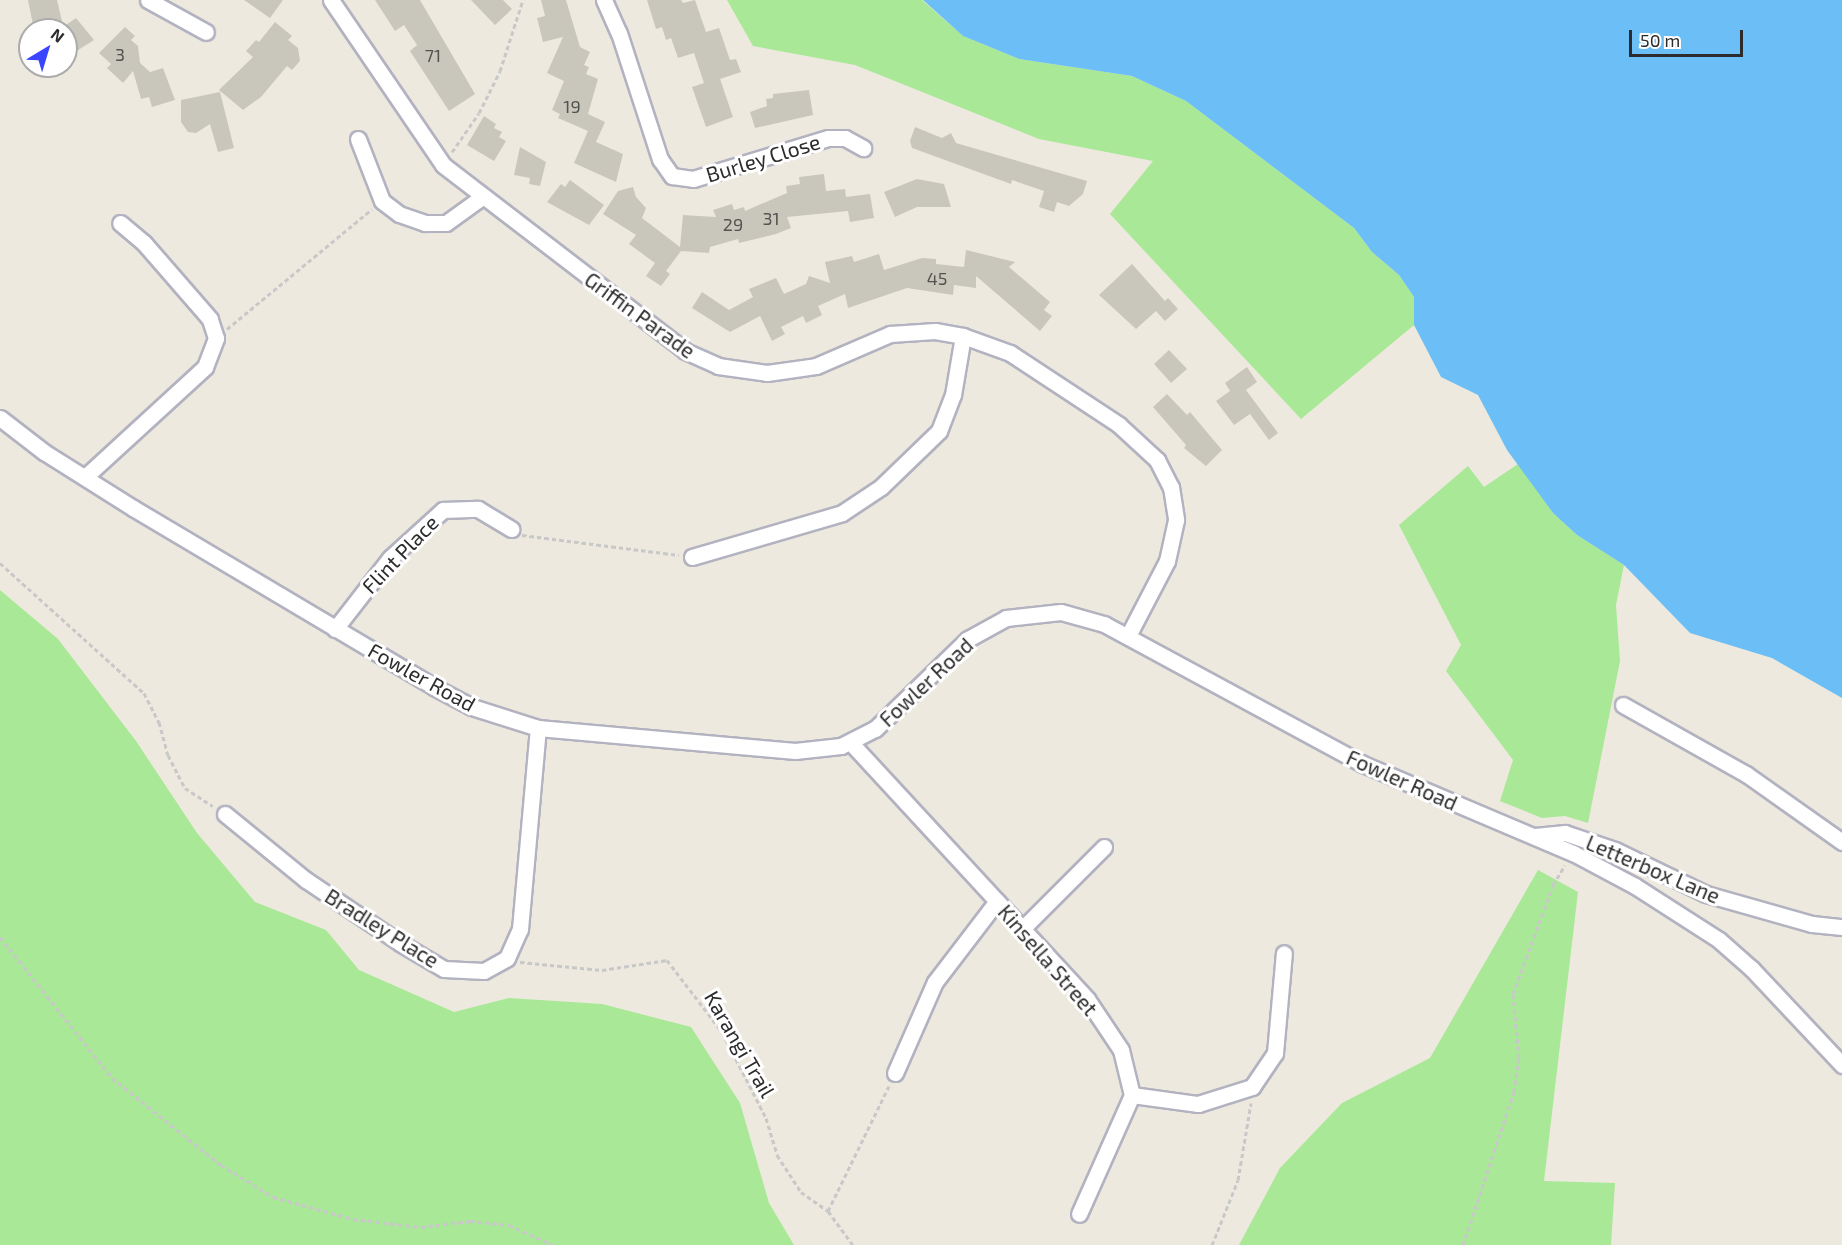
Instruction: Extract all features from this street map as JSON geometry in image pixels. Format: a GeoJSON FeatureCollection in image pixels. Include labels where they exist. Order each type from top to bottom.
{"type":"FeatureCollection","features":[{"type":"Feature","properties":{"kind":"street"},"geometry":{"type":"LineString","coordinates":[[148,0],[206,32]]}},
{"type":"Feature","properties":{"kind":"street","name":"Griffin Parade"},"geometry":{"type":"LineString","coordinates":[[331,0],[430,151],[482,197],[685,351],[718,366],[747,372],[788,371],[816,366],[890,334],[935,332],[963,336],[1010,353],[1103,414],[1145,446],[1166,476],[1176,520],[1173,548],[1128,636]]}},
{"type":"Feature","properties":{"kind":"street","name":"Burley Close"},"geometry":{"type":"LineString","coordinates":[[604,0],[619,33],[660,159],[672,176],[693,179],[828,138],[845,138],[863,148]]}},
{"type":"Feature","properties":{"kind":"street"},"geometry":{"type":"LineString","coordinates":[[357,139],[382,201],[399,214],[435,224],[455,219],[482,197]]}},
{"type":"Feature","properties":{"kind":"street"},"geometry":{"type":"LineString","coordinates":[[85,477],[205,367],[216,338],[210,319],[144,243],[120,223]]}},
{"type":"Feature","properties":{"kind":"street"},"geometry":{"type":"LineString","coordinates":[[692,557],[842,513],[881,488],[939,431],[953,395],[963,336]]}},
{"type":"Feature","properties":{"kind":"street","name":"Fowler Road"},"geometry":{"type":"LineString","coordinates":[[0,418],[44,452],[335,628],[472,706],[538,728],[795,751],[851,743],[898,710],[968,639],[1006,618],[1061,612],[1128,636],[1363,764],[1573,853],[1635,886],[1719,940],[1752,969],[1842,1065]]}},
{"type":"Feature","properties":{"kind":"street","name":"Flint Place"},"geometry":{"type":"LineString","coordinates":[[335,628],[390,558],[443,510],[478,509],[511,529]]}},
{"type":"Feature","properties":{"kind":"street"},"geometry":{"type":"LineString","coordinates":[[1623,705],[1746,774],[1842,842]]}},
{"type":"Feature","properties":{"kind":"street"},"geometry":{"type":"LineString","coordinates":[[507,958],[519,929],[538,728]]}},
{"type":"Feature","properties":{"kind":"street","name":"Kinsella Street"},"geometry":{"type":"LineString","coordinates":[[851,743],[1087,999],[1121,1050],[1132,1095]]}},
{"type":"Feature","properties":{"kind":"street","name":"Bradley Place"},"geometry":{"type":"LineString","coordinates":[[225,814],[306,880],[444,969],[484,971],[507,958]]}},
{"type":"Feature","properties":{"kind":"street","name":"Letterbox Lane"},"geometry":{"type":"LineString","coordinates":[[1534,836],[1565,832],[1616,850],[1706,894],[1812,924],[1842,927]]}},
{"type":"Feature","properties":{"kind":"street"},"geometry":{"type":"LineString","coordinates":[[1022,929],[1104,847]]}},
{"type":"Feature","properties":{"kind":"street"},"geometry":{"type":"LineString","coordinates":[[895,1073],[935,982],[997,901]]}},
{"type":"Feature","properties":{"kind":"street"},"geometry":{"type":"LineString","coordinates":[[1079,1214],[1132,1095],[1198,1104],[1252,1087],[1275,1053],[1284,953]]}},
{"type":"Feature","properties":{"kind":"path"},"geometry":{"type":"LineString","coordinates":[[461,139],[500,70],[523,0]]}},
{"type":"Feature","properties":{"kind":"path"},"geometry":{"type":"LineString","coordinates":[[216,338],[382,201]]}},
{"type":"Feature","properties":{"kind":"path"},"geometry":{"type":"LineString","coordinates":[[511,529],[525,537],[692,557]]}},
{"type":"Feature","properties":{"kind":"path"},"geometry":{"type":"LineString","coordinates":[[0,563],[144,693],[159,722],[168,754],[185,788],[225,814]]}},
{"type":"Feature","properties":{"kind":"path"},"geometry":{"type":"LineString","coordinates":[[1463,1245],[1514,1092],[1519,1058],[1513,994],[1553,885],[1573,853]]}},
{"type":"Feature","properties":{"kind":"path"},"geometry":{"type":"LineString","coordinates":[[0,937],[112,1078],[213,1158],[273,1197],[353,1219],[421,1227],[470,1221],[509,1225],[553,1245]]}},
{"type":"Feature","properties":{"kind":"path","name":"Karangi Trail"},"geometry":{"type":"LineString","coordinates":[[507,958],[602,970],[667,960],[722,1032],[766,1118],[777,1155],[801,1192],[828,1211],[853,1245]]}},
{"type":"Feature","properties":{"kind":"path"},"geometry":{"type":"LineString","coordinates":[[828,1211],[895,1073]]}},
{"type":"Feature","properties":{"kind":"path"},"geometry":{"type":"LineString","coordinates":[[1212,1245],[1238,1180],[1252,1087]]}},
{"type":"Feature","properties":{"kind":"green space"},"geometry":{"type":"Polygon","coordinates":[[[727,0],[922,0],[963,36],[1019,59],[1132,76],[1186,101],[1354,228],[1372,252],[1399,275],[1414,297],[1414,325],[1301,419],[1110,214],[1153,161],[1039,139],[855,65],[753,46],[727,0]]]}},
{"type":"Feature","properties":{"kind":"green space"},"geometry":{"type":"Polygon","coordinates":[[[1518,464],[1553,513],[1577,535],[1624,565],[1616,605],[1620,661],[1588,823],[1565,816],[1542,818],[1500,801],[1513,760],[1446,671],[1461,645],[1399,525],[1468,466],[1484,487],[1518,464]]]}},
{"type":"Feature","properties":{"kind":"green space"},"geometry":{"type":"Polygon","coordinates":[[[0,590],[58,639],[136,741],[197,833],[255,902],[326,930],[359,970],[454,1012],[509,998],[602,1004],[691,1027],[740,1103],[769,1203],[794,1245],[0,1245],[0,590]]]}},
{"type":"Feature","properties":{"kind":"green space"},"geometry":{"type":"Polygon","coordinates":[[[1538,870],[1578,892],[1544,1181],[1615,1183],[1611,1245],[1239,1245],[1280,1168],[1342,1103],[1430,1058],[1538,870]]]}},
{"type":"Feature","properties":{"kind":"water"},"geometry":{"type":"Polygon","coordinates":[[[923,0],[1842,0],[1842,698],[1772,658],[1690,633],[1624,565],[1577,535],[1553,513],[1507,450],[1478,395],[1441,377],[1414,325],[1414,297],[1399,275],[1372,252],[1354,228],[1186,101],[1132,76],[1019,59],[963,36],[923,0]]]}},
{"type":"Feature","properties":{"kind":"building"},"geometry":{"type":"Polygon","coordinates":[[[28,0],[57,0],[61,18],[32,18],[28,0]]]}},
{"type":"Feature","properties":{"kind":"building"},"geometry":{"type":"Polygon","coordinates":[[[244,0],[283,0],[270,18],[244,0]]]}},
{"type":"Feature","properties":{"kind":"building"},"geometry":{"type":"Polygon","coordinates":[[[375,0],[420,0],[475,94],[449,111],[410,51],[417,45],[404,25],[395,31],[375,0]]]}},
{"type":"Feature","properties":{"kind":"building"},"geometry":{"type":"Polygon","coordinates":[[[471,0],[503,0],[512,9],[495,25],[471,0]]]}},
{"type":"Feature","properties":{"kind":"building"},"geometry":{"type":"Polygon","coordinates":[[[541,0],[566,0],[580,47],[590,52],[584,65],[589,67],[586,74],[598,79],[588,114],[605,122],[596,142],[623,154],[616,182],[574,163],[588,131],[558,118],[560,114],[552,110],[564,81],[547,73],[563,37],[543,42],[537,18],[545,16],[541,0]]]}},
{"type":"Feature","properties":{"kind":"building"},"geometry":{"type":"Polygon","coordinates":[[[647,0],[681,0],[683,3],[695,0],[706,32],[719,28],[730,60],[736,59],[741,72],[720,79],[733,117],[706,127],[692,87],[704,83],[694,53],[678,58],[671,38],[666,40],[662,27],[656,29],[647,0]]]}},
{"type":"Feature","properties":{"kind":"building"},"geometry":{"type":"Polygon","coordinates":[[[78,20],[94,40],[78,50],[78,20]]]}},
{"type":"Feature","properties":{"kind":"building"},"geometry":{"type":"Polygon","coordinates":[[[275,22],[292,36],[288,40],[298,48],[300,61],[292,70],[287,66],[261,97],[243,110],[219,90],[253,57],[246,51],[256,40],[259,42],[275,22]]]}},
{"type":"Feature","properties":{"kind":"building"},"geometry":{"type":"Polygon","coordinates":[[[125,27],[135,36],[131,40],[138,46],[140,63],[150,72],[163,68],[175,100],[152,107],[149,97],[141,99],[133,71],[123,83],[107,68],[111,64],[99,53],[125,27]]]}},
{"type":"Feature","properties":{"kind":"building"},"geometry":{"type":"Polygon","coordinates":[[[809,90],[813,115],[755,128],[750,112],[767,106],[766,99],[773,98],[773,94],[809,90]]]}},
{"type":"Feature","properties":{"kind":"building"},"geometry":{"type":"Polygon","coordinates":[[[220,92],[234,148],[218,152],[210,124],[196,133],[188,132],[181,122],[181,100],[220,92]]]}},
{"type":"Feature","properties":{"kind":"building"},"geometry":{"type":"Polygon","coordinates":[[[484,116],[496,124],[494,128],[502,132],[499,137],[506,141],[494,161],[467,145],[484,116]]]}},
{"type":"Feature","properties":{"kind":"building"},"geometry":{"type":"Polygon","coordinates":[[[915,127],[942,138],[951,133],[956,143],[1087,181],[1083,194],[1069,206],[1057,202],[1054,212],[1039,207],[1044,191],[1012,180],[1011,184],[912,148],[910,141],[915,127]]]}},
{"type":"Feature","properties":{"kind":"building"},"geometry":{"type":"Polygon","coordinates":[[[520,147],[546,162],[540,186],[529,184],[530,178],[514,175],[520,147]]]}},
{"type":"Feature","properties":{"kind":"building"},"geometry":{"type":"Polygon","coordinates":[[[824,174],[826,191],[845,189],[846,197],[870,194],[874,218],[850,222],[848,211],[787,217],[791,228],[776,234],[739,243],[738,239],[710,247],[709,253],[681,251],[666,271],[670,274],[661,286],[646,276],[655,263],[629,244],[636,235],[603,214],[618,191],[633,187],[636,197],[646,208],[642,218],[680,247],[683,215],[716,217],[713,210],[732,204],[734,210],[744,207],[745,211],[787,193],[786,186],[800,184],[799,177],[824,174]]]}},
{"type":"Feature","properties":{"kind":"building"},"geometry":{"type":"Polygon","coordinates":[[[917,179],[944,184],[951,207],[917,207],[895,217],[884,192],[917,179]]]}},
{"type":"Feature","properties":{"kind":"building"},"geometry":{"type":"Polygon","coordinates":[[[570,180],[604,205],[589,225],[547,202],[561,184],[565,187],[570,180]]]}},
{"type":"Feature","properties":{"kind":"building"},"geometry":{"type":"Polygon","coordinates":[[[966,250],[1015,262],[1009,267],[1050,302],[1044,310],[1052,316],[1040,331],[976,276],[976,288],[954,285],[953,295],[907,288],[848,308],[845,294],[818,306],[822,315],[806,323],[803,316],[781,327],[785,334],[772,341],[760,316],[730,332],[692,308],[702,292],[729,310],[753,297],[749,289],[776,278],[784,294],[806,284],[809,276],[830,283],[825,262],[852,256],[854,262],[879,254],[884,270],[922,258],[936,259],[936,264],[964,267],[966,250]]]}},
{"type":"Feature","properties":{"kind":"building"},"geometry":{"type":"Polygon","coordinates":[[[1132,264],[1165,301],[1168,298],[1178,309],[1165,321],[1156,311],[1136,329],[1099,295],[1132,264]]]}},
{"type":"Feature","properties":{"kind":"building"},"geometry":{"type":"Polygon","coordinates":[[[1169,350],[1187,369],[1171,383],[1154,364],[1169,350]]]}},
{"type":"Feature","properties":{"kind":"building"},"geometry":{"type":"Polygon","coordinates":[[[1247,367],[1257,382],[1246,390],[1278,433],[1269,440],[1250,414],[1234,425],[1216,401],[1230,391],[1225,383],[1247,367]]]}},
{"type":"Feature","properties":{"kind":"building"},"geometry":{"type":"Polygon","coordinates":[[[1167,394],[1187,415],[1190,412],[1222,450],[1206,466],[1184,448],[1186,445],[1153,407],[1167,394]]]}}]}
